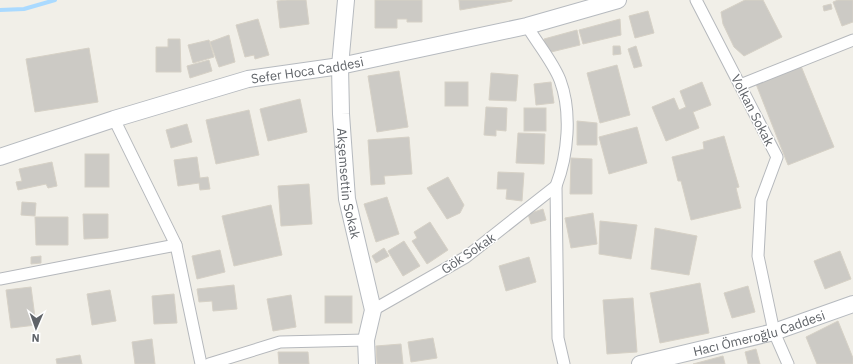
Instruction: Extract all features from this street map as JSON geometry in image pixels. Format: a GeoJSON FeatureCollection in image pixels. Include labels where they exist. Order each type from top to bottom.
{"type":"FeatureCollection","features":[{"type":"Feature","properties":{"kind":"street","name":"Akşemsettin Sokak"},"geometry":{"type":"LineString","coordinates":[[346,0],[340,66],[348,199],[373,310],[366,340],[366,364]]}},
{"type":"Feature","properties":{"kind":"street","name":"Sefer Hoca Caddesi"},"geometry":{"type":"LineString","coordinates":[[0,157],[114,119],[248,79],[340,66],[528,26],[618,0]]}},
{"type":"Feature","properties":{"kind":"street","name":"Volkan Sokak"},"geometry":{"type":"LineString","coordinates":[[696,0],[777,157],[760,200],[758,256],[774,332],[788,364]]}},
{"type":"Feature","properties":{"kind":"street"},"geometry":{"type":"LineString","coordinates":[[528,26],[560,80],[565,104],[567,134],[565,158],[556,186],[558,338],[564,364]]}},
{"type":"Feature","properties":{"kind":"street"},"geometry":{"type":"LineString","coordinates":[[740,85],[853,40]]}},
{"type":"Feature","properties":{"kind":"street"},"geometry":{"type":"LineString","coordinates":[[114,119],[176,246],[201,364]]}},
{"type":"Feature","properties":{"kind":"street","name":"Gök Sokak"},"geometry":{"type":"LineString","coordinates":[[373,310],[466,257],[556,186]]}},
{"type":"Feature","properties":{"kind":"street"},"geometry":{"type":"LineString","coordinates":[[0,278],[176,246]]}},
{"type":"Feature","properties":{"kind":"street","name":"Hacı Ömeroğlu Caddesi"},"geometry":{"type":"LineString","coordinates":[[640,364],[774,332],[853,304]]}},
{"type":"Feature","properties":{"kind":"street"},"geometry":{"type":"LineString","coordinates":[[209,364],[280,342],[366,340]]}},
{"type":"Feature","properties":{"kind":"building"},"geometry":{"type":"Polygon","coordinates":[[[306,0],[309,24],[280,28],[277,1],[306,0]]]}},
{"type":"Feature","properties":{"kind":"building"},"geometry":{"type":"Polygon","coordinates":[[[375,0],[422,0],[422,22],[407,22],[407,19],[397,19],[397,28],[375,28],[375,0]]]}},
{"type":"Feature","properties":{"kind":"building"},"geometry":{"type":"Polygon","coordinates":[[[459,0],[512,0],[512,1],[460,10],[459,0]]]}},
{"type":"Feature","properties":{"kind":"building"},"geometry":{"type":"Polygon","coordinates":[[[745,0],[763,0],[782,37],[744,56],[734,47],[723,24],[721,12],[745,0]]]}},
{"type":"Feature","properties":{"kind":"building"},"geometry":{"type":"Polygon","coordinates":[[[838,0],[853,0],[853,22],[842,26],[833,2],[838,0]]]}},
{"type":"Feature","properties":{"kind":"building"},"geometry":{"type":"Polygon","coordinates":[[[831,4],[832,9],[824,11],[823,6],[831,4]]]}},
{"type":"Feature","properties":{"kind":"building"},"geometry":{"type":"Polygon","coordinates":[[[648,11],[654,33],[635,38],[629,16],[648,11]]]}},
{"type":"Feature","properties":{"kind":"building"},"geometry":{"type":"Polygon","coordinates":[[[258,19],[269,55],[255,59],[254,55],[245,57],[236,25],[258,19]]]}},
{"type":"Feature","properties":{"kind":"building"},"geometry":{"type":"Polygon","coordinates":[[[620,19],[621,35],[583,44],[579,30],[620,19]]]}},
{"type":"Feature","properties":{"kind":"building"},"geometry":{"type":"Polygon","coordinates":[[[577,30],[580,45],[547,53],[544,39],[577,30]]]}},
{"type":"Feature","properties":{"kind":"building"},"geometry":{"type":"Polygon","coordinates":[[[229,35],[235,62],[219,67],[210,42],[229,35]]]}},
{"type":"Feature","properties":{"kind":"building"},"geometry":{"type":"Polygon","coordinates":[[[168,39],[180,39],[181,72],[156,72],[156,47],[168,47],[168,39]]]}},
{"type":"Feature","properties":{"kind":"building"},"geometry":{"type":"Polygon","coordinates":[[[209,40],[214,57],[193,63],[188,45],[209,40]]]}},
{"type":"Feature","properties":{"kind":"building"},"geometry":{"type":"Polygon","coordinates":[[[613,46],[620,46],[621,54],[613,55],[613,46]]]}},
{"type":"Feature","properties":{"kind":"building"},"geometry":{"type":"Polygon","coordinates":[[[636,46],[642,66],[634,68],[628,49],[636,46]]]}},
{"type":"Feature","properties":{"kind":"building"},"geometry":{"type":"Polygon","coordinates":[[[89,48],[98,102],[35,112],[26,59],[89,48]]]}},
{"type":"Feature","properties":{"kind":"building"},"geometry":{"type":"Polygon","coordinates":[[[209,60],[212,71],[190,78],[187,66],[209,60]]]}},
{"type":"Feature","properties":{"kind":"building"},"geometry":{"type":"Polygon","coordinates":[[[617,65],[630,115],[600,123],[587,73],[617,65]]]}},
{"type":"Feature","properties":{"kind":"building"},"geometry":{"type":"Polygon","coordinates":[[[801,66],[834,147],[788,165],[756,84],[801,66]]]}},
{"type":"Feature","properties":{"kind":"building"},"geometry":{"type":"Polygon","coordinates":[[[399,71],[408,127],[377,132],[368,76],[399,71]]]}},
{"type":"Feature","properties":{"kind":"building"},"geometry":{"type":"Polygon","coordinates":[[[491,73],[518,75],[516,101],[489,100],[491,73]]]}},
{"type":"Feature","properties":{"kind":"building"},"geometry":{"type":"Polygon","coordinates":[[[445,82],[468,82],[468,106],[445,106],[445,82]]]}},
{"type":"Feature","properties":{"kind":"building"},"geometry":{"type":"Polygon","coordinates":[[[551,82],[554,103],[536,105],[534,84],[551,82]]]}},
{"type":"Feature","properties":{"kind":"building"},"geometry":{"type":"Polygon","coordinates":[[[702,82],[711,105],[693,112],[699,128],[666,141],[652,107],[674,98],[679,110],[686,107],[680,91],[702,82]]]}},
{"type":"Feature","properties":{"kind":"building"},"geometry":{"type":"Polygon","coordinates":[[[300,99],[307,132],[268,141],[260,109],[300,99]]]}},
{"type":"Feature","properties":{"kind":"building"},"geometry":{"type":"Polygon","coordinates":[[[486,107],[507,108],[506,131],[496,130],[496,136],[484,135],[486,107]]]}},
{"type":"Feature","properties":{"kind":"building"},"geometry":{"type":"Polygon","coordinates":[[[524,108],[546,108],[546,131],[524,131],[524,108]]]}},
{"type":"Feature","properties":{"kind":"building"},"geometry":{"type":"Polygon","coordinates":[[[249,110],[259,155],[216,164],[206,120],[249,110]]]}},
{"type":"Feature","properties":{"kind":"building"},"geometry":{"type":"Polygon","coordinates":[[[577,121],[597,123],[597,145],[577,145],[577,121]]]}},
{"type":"Feature","properties":{"kind":"building"},"geometry":{"type":"Polygon","coordinates":[[[187,124],[192,142],[171,148],[166,130],[187,124]]]}},
{"type":"Feature","properties":{"kind":"building"},"geometry":{"type":"Polygon","coordinates":[[[637,127],[647,163],[609,174],[599,137],[637,127]]]}},
{"type":"Feature","properties":{"kind":"building"},"geometry":{"type":"Polygon","coordinates":[[[518,133],[545,134],[544,164],[516,163],[518,133]]]}},
{"type":"Feature","properties":{"kind":"building"},"geometry":{"type":"Polygon","coordinates":[[[724,136],[739,187],[736,188],[741,208],[691,220],[681,181],[678,181],[672,157],[704,149],[703,142],[724,136]]]}},
{"type":"Feature","properties":{"kind":"building"},"geometry":{"type":"Polygon","coordinates":[[[409,137],[412,174],[384,176],[385,184],[371,185],[368,140],[409,137]]]}},
{"type":"Feature","properties":{"kind":"building"},"geometry":{"type":"Polygon","coordinates":[[[85,154],[109,154],[109,187],[85,187],[85,154]]]}},
{"type":"Feature","properties":{"kind":"building"},"geometry":{"type":"Polygon","coordinates":[[[197,157],[200,178],[208,177],[210,189],[200,190],[199,183],[178,186],[174,160],[197,157]]]}},
{"type":"Feature","properties":{"kind":"building"},"geometry":{"type":"Polygon","coordinates":[[[571,158],[592,159],[592,194],[570,194],[571,158]]]}},
{"type":"Feature","properties":{"kind":"building"},"geometry":{"type":"Polygon","coordinates":[[[52,162],[57,186],[48,188],[46,184],[18,190],[16,182],[22,181],[19,169],[52,162]]]}},
{"type":"Feature","properties":{"kind":"building"},"geometry":{"type":"Polygon","coordinates":[[[498,172],[524,173],[522,201],[506,199],[507,189],[497,189],[498,172]]]}},
{"type":"Feature","properties":{"kind":"building"},"geometry":{"type":"Polygon","coordinates":[[[448,177],[464,205],[460,213],[447,219],[427,188],[448,177]]]}},
{"type":"Feature","properties":{"kind":"building"},"geometry":{"type":"Polygon","coordinates":[[[309,184],[312,224],[281,226],[278,186],[309,184]]]}},
{"type":"Feature","properties":{"kind":"building"},"geometry":{"type":"Polygon","coordinates":[[[387,197],[399,234],[376,242],[364,204],[387,197]]]}},
{"type":"Feature","properties":{"kind":"building"},"geometry":{"type":"Polygon","coordinates":[[[22,202],[36,203],[35,216],[21,215],[22,202]]]}},
{"type":"Feature","properties":{"kind":"building"},"geometry":{"type":"Polygon","coordinates":[[[271,205],[282,255],[234,266],[222,216],[271,205]]]}},
{"type":"Feature","properties":{"kind":"building"},"geometry":{"type":"Polygon","coordinates":[[[543,209],[546,220],[531,224],[528,214],[543,209]]]}},
{"type":"Feature","properties":{"kind":"building"},"geometry":{"type":"Polygon","coordinates":[[[593,213],[597,244],[571,248],[565,218],[593,213]]]}},
{"type":"Feature","properties":{"kind":"building"},"geometry":{"type":"Polygon","coordinates":[[[83,214],[108,214],[108,238],[84,239],[83,214]]]}},
{"type":"Feature","properties":{"kind":"building"},"geometry":{"type":"Polygon","coordinates":[[[35,217],[68,217],[68,245],[36,245],[35,217]]]}},
{"type":"Feature","properties":{"kind":"building"},"geometry":{"type":"Polygon","coordinates":[[[600,221],[637,225],[631,259],[599,254],[600,221]]]}},
{"type":"Feature","properties":{"kind":"building"},"geometry":{"type":"Polygon","coordinates":[[[430,222],[448,250],[427,264],[412,241],[417,238],[414,232],[430,222]]]}},
{"type":"Feature","properties":{"kind":"building"},"geometry":{"type":"Polygon","coordinates":[[[655,228],[697,236],[689,275],[651,269],[655,228]]]}},
{"type":"Feature","properties":{"kind":"building"},"geometry":{"type":"Polygon","coordinates":[[[404,241],[420,266],[403,276],[388,251],[404,241]]]}},
{"type":"Feature","properties":{"kind":"building"},"geometry":{"type":"Polygon","coordinates":[[[384,248],[389,256],[376,263],[372,256],[384,248]]]}},
{"type":"Feature","properties":{"kind":"building"},"geometry":{"type":"Polygon","coordinates":[[[220,250],[225,272],[197,279],[192,256],[220,250]]]}},
{"type":"Feature","properties":{"kind":"building"},"geometry":{"type":"Polygon","coordinates":[[[840,251],[851,279],[825,289],[814,261],[840,251]]]}},
{"type":"Feature","properties":{"kind":"building"},"geometry":{"type":"Polygon","coordinates":[[[41,256],[41,263],[31,264],[31,257],[41,256]]]}},
{"type":"Feature","properties":{"kind":"building"},"geometry":{"type":"Polygon","coordinates":[[[529,257],[536,282],[506,291],[499,266],[529,257]]]}},
{"type":"Feature","properties":{"kind":"building"},"geometry":{"type":"Polygon","coordinates":[[[700,283],[709,333],[660,343],[650,293],[700,283]]]}},
{"type":"Feature","properties":{"kind":"building"},"geometry":{"type":"Polygon","coordinates":[[[234,285],[237,309],[213,311],[212,301],[199,302],[197,289],[234,285]]]}},
{"type":"Feature","properties":{"kind":"building"},"geometry":{"type":"Polygon","coordinates":[[[748,286],[755,312],[732,318],[724,293],[748,286]]]}},
{"type":"Feature","properties":{"kind":"building"},"geometry":{"type":"Polygon","coordinates":[[[31,287],[36,325],[11,328],[6,290],[31,287]]]}},
{"type":"Feature","properties":{"kind":"building"},"geometry":{"type":"Polygon","coordinates":[[[110,290],[116,321],[92,325],[87,294],[110,290]]]}},
{"type":"Feature","properties":{"kind":"building"},"geometry":{"type":"Polygon","coordinates":[[[174,294],[177,323],[154,324],[152,296],[174,294]]]}},
{"type":"Feature","properties":{"kind":"building"},"geometry":{"type":"Polygon","coordinates":[[[291,295],[296,327],[273,331],[267,299],[291,295]]]}},
{"type":"Feature","properties":{"kind":"building"},"geometry":{"type":"Polygon","coordinates":[[[325,296],[352,296],[352,323],[325,323],[325,296]]]}},
{"type":"Feature","properties":{"kind":"building"},"geometry":{"type":"Polygon","coordinates":[[[633,298],[637,352],[607,354],[603,300],[633,298]]]}},
{"type":"Feature","properties":{"kind":"building"},"geometry":{"type":"Polygon","coordinates":[[[838,321],[853,358],[853,364],[817,364],[806,337],[838,321]]]}},
{"type":"Feature","properties":{"kind":"building"},"geometry":{"type":"Polygon","coordinates":[[[433,338],[437,358],[411,362],[408,342],[433,338]]]}},
{"type":"Feature","properties":{"kind":"building"},"geometry":{"type":"Polygon","coordinates":[[[152,339],[155,364],[135,364],[132,342],[152,339]]]}},
{"type":"Feature","properties":{"kind":"building"},"geometry":{"type":"Polygon","coordinates":[[[401,344],[403,364],[377,364],[376,346],[401,344]]]}},
{"type":"Feature","properties":{"kind":"building"},"geometry":{"type":"Polygon","coordinates":[[[756,349],[760,364],[748,364],[745,352],[756,349]]]}},
{"type":"Feature","properties":{"kind":"building"},"geometry":{"type":"Polygon","coordinates":[[[278,352],[308,352],[309,364],[279,364],[278,352]]]}},
{"type":"Feature","properties":{"kind":"building"},"geometry":{"type":"Polygon","coordinates":[[[80,355],[82,364],[57,364],[56,359],[80,355]]]}},
{"type":"Feature","properties":{"kind":"building"},"geometry":{"type":"Polygon","coordinates":[[[723,356],[725,364],[693,364],[723,356]]]}},
{"type":"Feature","properties":{"kind":"waterway"},"geometry":{"type":"LineString","coordinates":[[0,10],[24,9],[55,0]]}}]}
